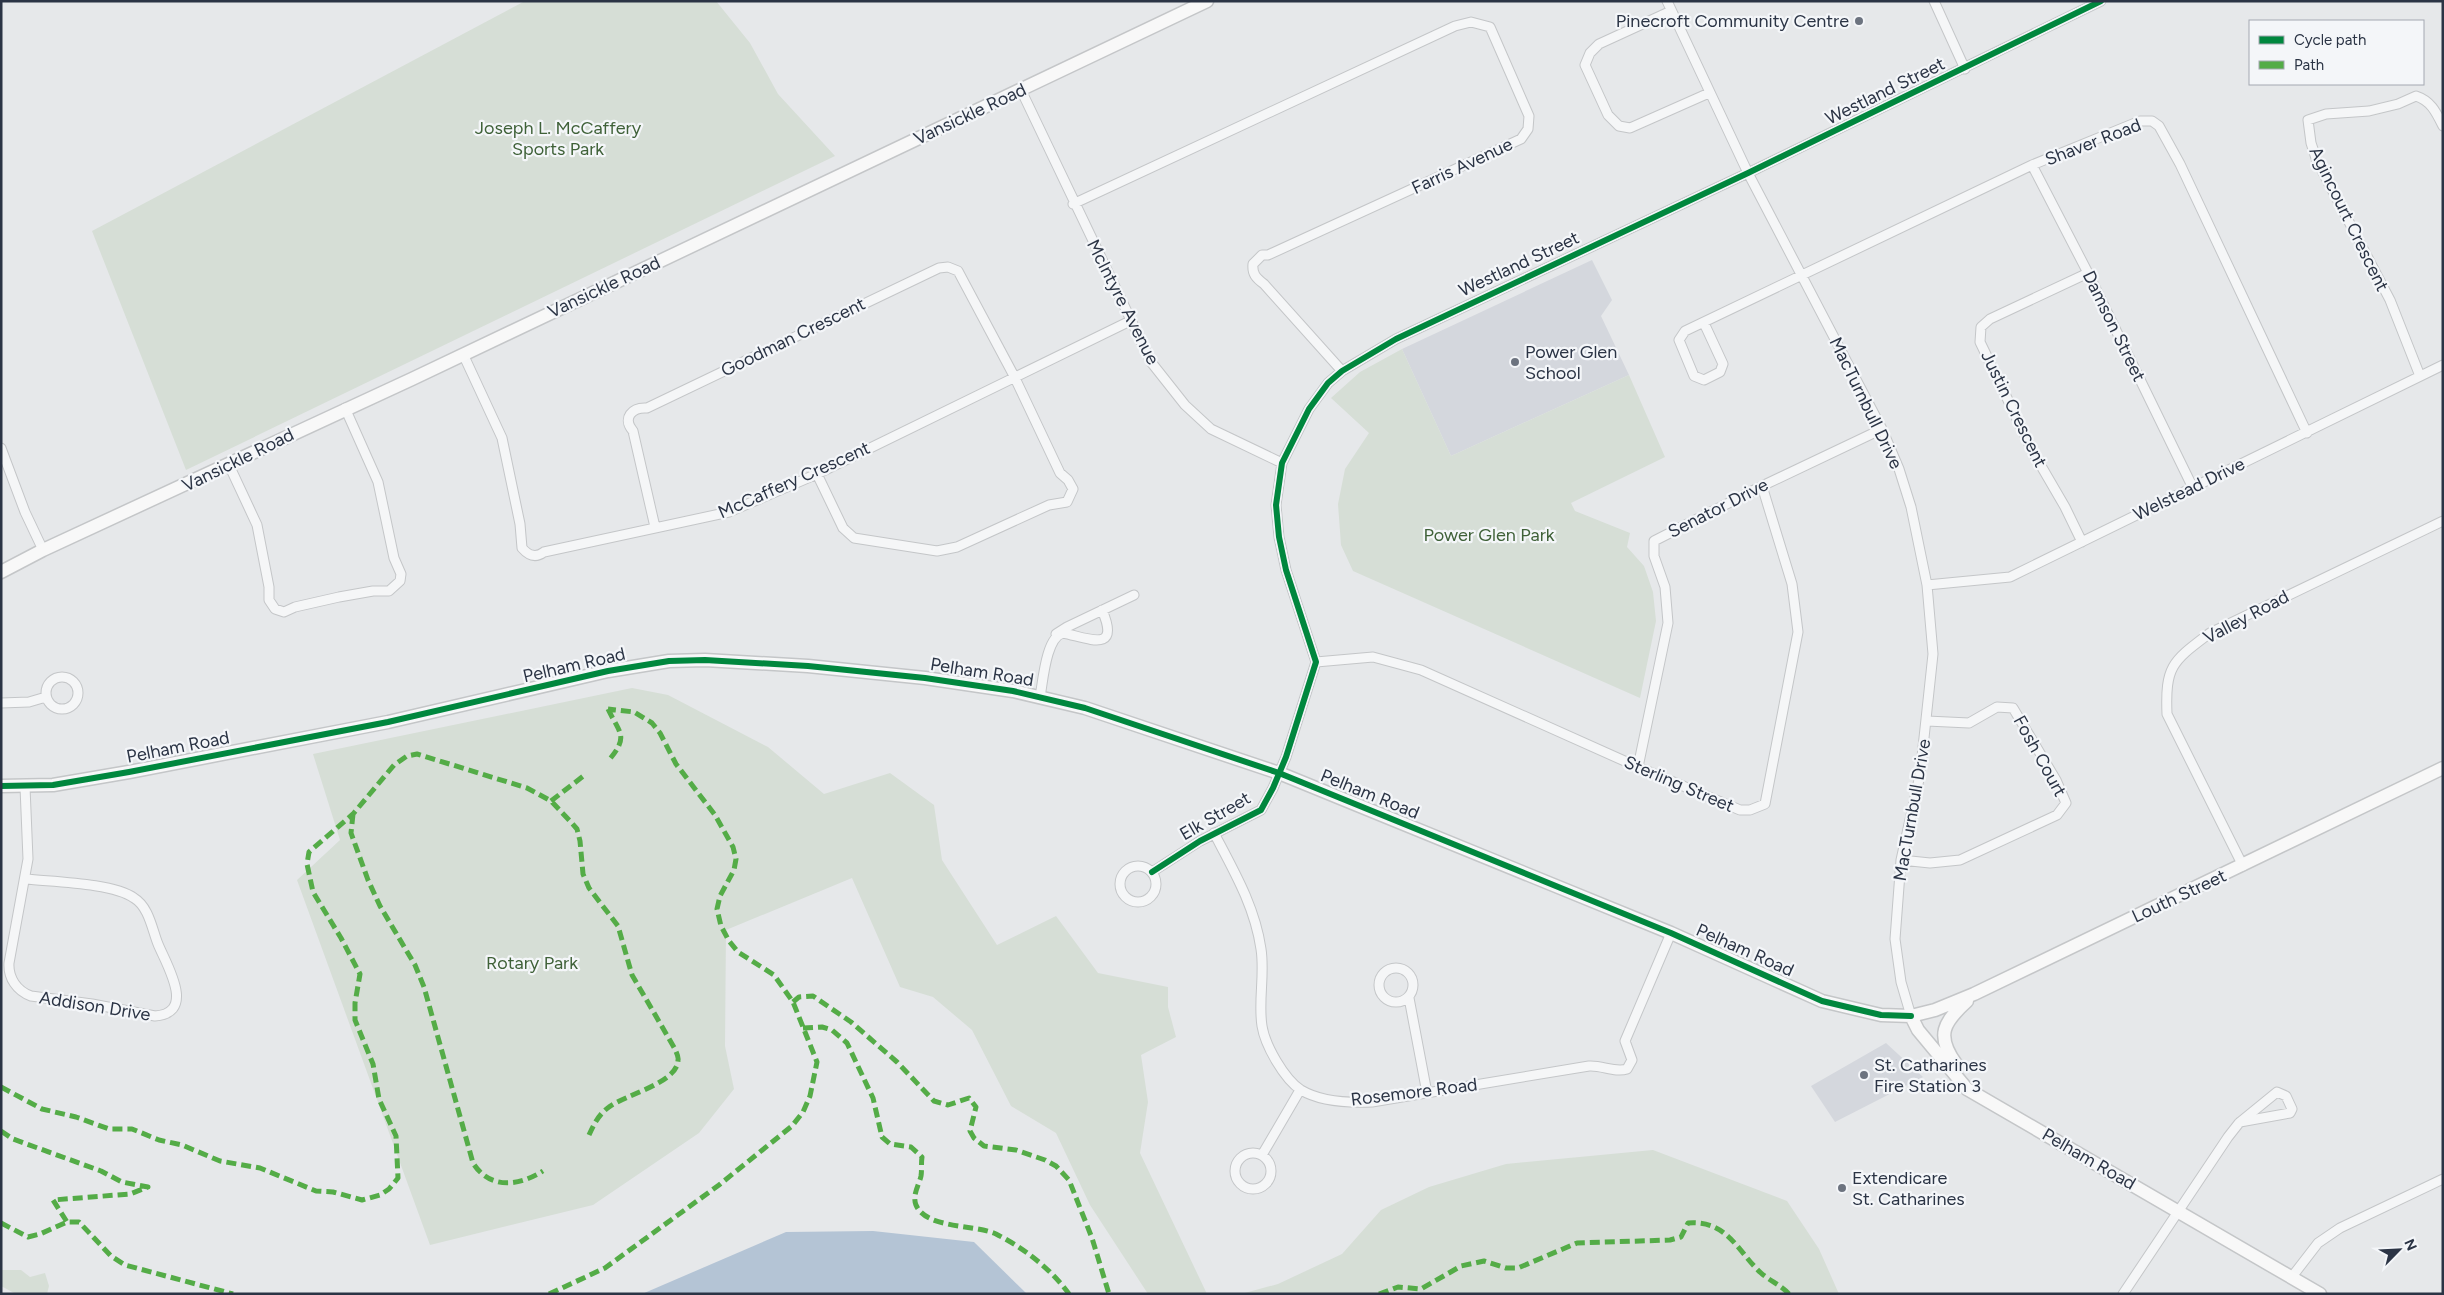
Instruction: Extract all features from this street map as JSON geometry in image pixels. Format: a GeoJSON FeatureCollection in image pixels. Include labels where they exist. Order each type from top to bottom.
{"type":"FeatureCollection","features":[{"type":"Feature","properties":{"kind":"main road","name":"Vansickle Road"},"geometry":{"type":"LineString","coordinates":[[1,572],[43,550],[229,465],[345,408],[463,354],[1207,1]]}},
{"type":"Feature","properties":{"kind":"main road","name":"Pelham Road"},"geometry":{"type":"LineString","coordinates":[[1,786],[54,785],[129,772],[379,724],[608,671],[669,661],[705,660],[808,666],[948,680],[1040,697],[1085,708],[1279,773],[1671,933],[1822,1001],[1881,1015],[1911,1016],[1918,1030],[1967,1089],[2178,1209],[2320,1294]]}},
{"type":"Feature","properties":{"kind":"main road","name":"Louth Street"},"geometry":{"type":"LineString","coordinates":[[1911,1016],[1935,1010],[1974,994],[2443,768]]}},
{"type":"Feature","properties":{"kind":"main road"},"geometry":{"type":"LineString","coordinates":[[1967,1089],[1960,1069],[1947,1052],[1943,1038],[1949,1017],[1974,994]]}},
{"type":"Feature","properties":{"kind":"street","name":"MacTurnbull Drive"},"geometry":{"type":"LineString","coordinates":[[1667,1],[1748,173],[1882,429],[1899,469],[1911,507],[1927,585],[1932,654],[1927,721],[1920,775],[1901,860],[1895,939],[1901,982],[1911,1016]]}},
{"type":"Feature","properties":{"kind":"street"},"geometry":{"type":"LineString","coordinates":[[1934,1],[1965,69]]}},
{"type":"Feature","properties":{"kind":"street","name":"Westland Street"},"geometry":{"type":"LineString","coordinates":[[1316,662],[1286,570],[1279,537],[1276,505],[1282,462],[1308,409],[1328,383],[1342,371],[1396,338],[1748,173],[1965,69],[2101,1]]}},
{"type":"Feature","properties":{"kind":"street"},"geometry":{"type":"LineString","coordinates":[[1672,11],[1599,44],[1590,53],[1585,64],[1608,115],[1619,126],[1630,128],[1709,93]]}},
{"type":"Feature","properties":{"kind":"street","name":"Farris Avenue"},"geometry":{"type":"LineString","coordinates":[[1074,204],[1455,26],[1471,22],[1490,27],[1529,116],[1528,129],[1521,139],[1268,255],[1262,255],[1253,264],[1253,272],[1257,279],[1264,284],[1342,371]]}},
{"type":"Feature","properties":{"kind":"street","name":"McIntyre Avenue"},"geometry":{"type":"LineString","coordinates":[[1021,90],[1151,362],[1185,405],[1211,429],[1282,462]]}},
{"type":"Feature","properties":{"kind":"street","name":"Agincourt Crescent"},"geometry":{"type":"LineString","coordinates":[[2420,376],[2390,300],[2317,161],[2311,143],[2308,120],[2326,114],[2369,111],[2398,104],[2416,96],[2433,106],[2443,126]]}},
{"type":"Feature","properties":{"kind":"street","name":"Shaver Road"},"geometry":{"type":"LineString","coordinates":[[1704,323],[1723,364],[1720,372],[1704,380],[1694,376],[1679,340],[1685,331],[2032,166],[2140,121],[2152,121],[2159,126],[2180,164],[2307,433]]}},
{"type":"Feature","properties":{"kind":"street","name":"Damson Street"},"geometry":{"type":"LineString","coordinates":[[2032,166],[2088,273],[2193,488]]}},
{"type":"Feature","properties":{"kind":"street","name":"Goodman Crescent"},"geometry":{"type":"LineString","coordinates":[[655,527],[633,431],[628,422],[628,417],[632,411],[653,405],[924,274],[939,268],[948,267],[958,271],[1014,376],[1060,473],[1072,484],[1072,493],[1066,502],[1049,505],[957,548],[937,550],[854,538],[841,524],[817,474]]}},
{"type":"Feature","properties":{"kind":"street","name":"Justin Crescent"},"geometry":{"type":"LineString","coordinates":[[2082,542],[2065,507],[2033,452],[1980,342],[1981,327],[1990,319],[2088,273]]}},
{"type":"Feature","properties":{"kind":"street","name":"McCaffery Crescent"},"geometry":{"type":"LineString","coordinates":[[463,354],[502,438],[520,524],[521,543],[526,552],[537,556],[544,552],[730,512],[817,474],[1014,376],[1130,321]]}},
{"type":"Feature","properties":{"kind":"street","name":"Welstead Drive"},"geometry":{"type":"LineString","coordinates":[[1927,585],[2010,577],[2443,365]]}},
{"type":"Feature","properties":{"kind":"street"},"geometry":{"type":"LineString","coordinates":[[229,465],[257,525],[270,587],[269,600],[275,609],[284,612],[294,607],[339,597],[393,589],[400,581],[401,574],[394,558],[378,482],[345,408]]}},
{"type":"Feature","properties":{"kind":"street","name":"Senator Drive"},"geometry":{"type":"LineString","coordinates":[[1638,767],[1668,623],[1665,587],[1654,556],[1654,541],[1762,486],[1882,429]]}},
{"type":"Feature","properties":{"kind":"street"},"geometry":{"type":"LineString","coordinates":[[1,448],[23,507],[43,550]]}},
{"type":"Feature","properties":{"kind":"street","name":"Sterling Street"},"geometry":{"type":"LineString","coordinates":[[1316,662],[1373,657],[1421,670],[1638,767],[1740,810],[1750,810],[1765,804],[1798,632],[1792,584],[1762,486]]}},
{"type":"Feature","properties":{"kind":"street","name":"Valley Road"},"geometry":{"type":"LineString","coordinates":[[2243,866],[2167,714],[2166,686],[2173,666],[2181,654],[2210,633],[2443,521]]}},
{"type":"Feature","properties":{"kind":"street"},"geometry":{"type":"LineString","coordinates":[[1052,643],[1061,630],[1134,595]]}},
{"type":"Feature","properties":{"kind":"street"},"geometry":{"type":"LineString","coordinates":[[1040,697],[1052,643],[1058,634],[1063,633],[1096,642],[1105,638],[1108,628],[1102,610]]}},
{"type":"Feature","properties":{"kind":"street"},"geometry":{"type":"LineString","coordinates":[[1279,773],[1316,662]]}},
{"type":"Feature","properties":{"kind":"street"},"geometry":{"type":"LineString","coordinates":[[1,703],[29,702],[46,697]]}},
{"type":"Feature","properties":{"kind":"street","name":"Fosh Court"},"geometry":{"type":"LineString","coordinates":[[1901,860],[1930,863],[1960,860],[2057,815],[2066,802],[2013,708],[1997,707],[1969,723],[1927,721]]}},
{"type":"Feature","properties":{"kind":"street","name":"Elk Street"},"geometry":{"type":"LineString","coordinates":[[1152,872],[1214,833],[1261,810],[1279,773]]}},
{"type":"Feature","properties":{"kind":"street","name":"Addison Drive"},"geometry":{"type":"LineString","coordinates":[[25,787],[29,840],[26,879],[9,968],[11,978],[22,991],[31,996],[92,1004],[155,1016],[172,1009],[177,998],[175,983],[146,912],[139,901],[130,895],[115,890],[26,879]]}},
{"type":"Feature","properties":{"kind":"street"},"geometry":{"type":"LineString","coordinates":[[1214,833],[1248,899],[1256,921],[1262,958],[1261,1011],[1265,1039],[1276,1061],[1300,1090],[1262,1155]]}},
{"type":"Feature","properties":{"kind":"street"},"geometry":{"type":"LineString","coordinates":[[1142,866],[1152,872],[1155,877],[1155,889],[1148,899],[1136,902],[1125,897],[1120,887],[1120,881],[1125,870],[1130,867],[1142,866]]}},
{"type":"Feature","properties":{"kind":"street","name":"Rosemore Road"},"geometry":{"type":"LineString","coordinates":[[1300,1090],[1326,1099],[1353,1102],[1427,1093],[1590,1066],[1620,1071],[1627,1070],[1632,1060],[1624,1041],[1671,933]]}},
{"type":"Feature","properties":{"kind":"street"},"geometry":{"type":"LineString","coordinates":[[1408,998],[1427,1093]]}},
{"type":"Feature","properties":{"kind":"street"},"geometry":{"type":"LineString","coordinates":[[2123,1294],[2178,1209],[2240,1122],[2276,1092],[2286,1096],[2290,1102],[2292,1109],[2290,1113],[2240,1122]]}},
{"type":"Feature","properties":{"kind":"street"},"geometry":{"type":"LineString","coordinates":[[1251,1152],[1262,1155],[1270,1163],[1269,1180],[1261,1188],[1249,1189],[1244,1187],[1235,1173],[1237,1162],[1240,1157],[1251,1152]]}},
{"type":"Feature","properties":{"kind":"street"},"geometry":{"type":"LineString","coordinates":[[2291,1278],[2318,1243],[2340,1228],[2443,1179]]}},
{"type":"Feature","properties":{"kind":"shaded area","name":"Power Glen School"},"geometry":{"type":"Polygon","coordinates":[[[1592,260],[1612,300],[1601,316],[1629,375],[1451,456],[1402,349],[1592,260]]]}},
{"type":"Feature","properties":{"kind":"shaded area"},"geometry":{"type":"Polygon","coordinates":[[[1886,1043],[1923,1077],[1835,1122],[1811,1086],[1886,1043]]]}},
{"type":"Feature","properties":{"kind":"green space","name":"Joseph L. McCaffery Sports Park"},"geometry":{"type":"Polygon","coordinates":[[[525,1],[716,1],[750,43],[778,94],[835,156],[186,470],[92,231],[525,1]]]}},
{"type":"Feature","properties":{"kind":"green space","name":"Power Glen Park"},"geometry":{"type":"Polygon","coordinates":[[[1402,349],[1451,456],[1629,375],[1665,457],[1571,503],[1575,511],[1630,533],[1627,547],[1644,566],[1653,592],[1656,621],[1640,698],[1353,571],[1341,545],[1338,504],[1345,469],[1369,433],[1331,398],[1360,372],[1402,349]]]}},
{"type":"Feature","properties":{"kind":"green space","name":"Rotary Park"},"geometry":{"type":"Polygon","coordinates":[[[632,688],[668,695],[768,747],[824,794],[890,773],[934,805],[942,860],[997,945],[1056,916],[1098,973],[1168,987],[1168,1007],[1176,1037],[1141,1055],[1148,1102],[1140,1153],[1207,1294],[1148,1294],[1090,1205],[1056,1133],[1011,1106],[972,1030],[933,997],[900,987],[852,878],[726,930],[725,1046],[734,1089],[699,1133],[593,1205],[430,1245],[297,880],[340,840],[313,754],[632,688]]]}},
{"type":"Feature","properties":{"kind":"green space"},"geometry":{"type":"Polygon","coordinates":[[[1653,1150],[1787,1201],[1819,1249],[1839,1294],[1241,1294],[1278,1284],[1342,1254],[1381,1210],[1429,1187],[1506,1164],[1653,1150]]]}},
{"type":"Feature","properties":{"kind":"green space"},"geometry":{"type":"Polygon","coordinates":[[[1,1270],[21,1270],[30,1277],[45,1273],[49,1286],[47,1294],[16,1294],[1,1286],[1,1270]]]}},
{"type":"Feature","properties":{"kind":"water"},"geometry":{"type":"Polygon","coordinates":[[[873,1231],[974,1242],[1027,1294],[642,1294],[786,1232],[873,1231]]]}},
{"type":"Feature","properties":{"kind":"marked path"},"geometry":{"type":"LineString","coordinates":[[608,709],[619,730],[621,740],[609,760]]}},
{"type":"Feature","properties":{"kind":"marked path"},"geometry":{"type":"LineString","coordinates":[[549,1294],[605,1268],[719,1185],[792,1126],[803,1112],[810,1096],[817,1062],[793,1002],[774,975],[738,952],[729,941],[721,926],[717,909],[720,896],[734,870],[736,859],[733,847],[715,815],[676,764],[660,733],[652,723],[634,712],[608,709]]}},
{"type":"Feature","properties":{"kind":"marked path"},"geometry":{"type":"LineString","coordinates":[[1,1087],[42,1109],[76,1117],[109,1129],[132,1129],[159,1140],[182,1145],[220,1161],[260,1168],[316,1191],[333,1192],[362,1200],[380,1195],[389,1189],[398,1178],[396,1136],[379,1099],[373,1064],[355,1020],[355,1003],[360,974],[313,892],[307,864],[309,852],[353,814],[394,765],[407,756],[417,754],[527,788],[551,801],[577,829],[583,874],[589,888],[618,926],[632,975],[678,1056],[676,1068],[669,1075],[660,1082],[616,1102],[605,1110],[589,1135]]}},
{"type":"Feature","properties":{"kind":"marked path"},"geometry":{"type":"LineString","coordinates":[[551,801],[586,774]]}},
{"type":"Feature","properties":{"kind":"marked path"},"geometry":{"type":"LineString","coordinates":[[353,814],[351,833],[368,880],[380,906],[415,965],[424,987],[473,1163],[488,1178],[505,1183],[524,1180],[543,1171]]}},
{"type":"Feature","properties":{"kind":"marked path"},"geometry":{"type":"LineString","coordinates":[[793,1002],[799,997],[813,996],[851,1022],[897,1062],[934,1101],[948,1105],[969,1098],[976,1107],[970,1131],[974,1138],[984,1146],[1016,1150],[1056,1166],[1069,1180],[1092,1238],[1109,1294]]}},
{"type":"Feature","properties":{"kind":"marked path"},"geometry":{"type":"LineString","coordinates":[[803,1028],[822,1027],[832,1030],[847,1043],[873,1098],[882,1137],[890,1144],[911,1147],[922,1157],[921,1176],[915,1198],[916,1205],[921,1213],[940,1222],[996,1234],[1027,1253],[1054,1276],[1069,1294]]}},
{"type":"Feature","properties":{"kind":"marked path"},"geometry":{"type":"LineString","coordinates":[[1,1131],[13,1139],[101,1171],[122,1182],[148,1187],[130,1194],[53,1200],[67,1222]]}},
{"type":"Feature","properties":{"kind":"marked path"},"geometry":{"type":"LineString","coordinates":[[1,1223],[28,1237],[40,1234],[67,1222],[79,1222],[111,1256],[125,1265],[233,1294]]}},
{"type":"Feature","properties":{"kind":"marked path"},"geometry":{"type":"LineString","coordinates":[[1379,1294],[1398,1287],[1421,1289],[1461,1266],[1484,1261],[1506,1268],[1518,1268],[1577,1243],[1670,1240],[1681,1237],[1688,1223],[1702,1223],[1713,1226],[1722,1232],[1761,1273],[1789,1294]]}},
{"type":"Feature","properties":{"kind":"cycle path"},"geometry":{"type":"LineString","coordinates":[[1152,872],[1200,841],[1261,810],[1286,757],[1316,662],[1286,570],[1279,537],[1276,505],[1282,463],[1309,409],[1328,383],[1342,371],[1396,339],[1748,173],[2101,1]]}},
{"type":"Feature","properties":{"kind":"cycle path"},"geometry":{"type":"LineString","coordinates":[[1,786],[53,785],[129,772],[388,722],[608,671],[669,661],[705,660],[808,666],[925,678],[1013,691],[1085,708],[1279,773],[1671,933],[1822,1001],[1881,1015],[1911,1016]]}},
{"type":"Feature","properties":{"kind":"place","name":"Pinecroft Community Centre"},"geometry":{"type":"Point","coordinates":[1859,21]}},
{"type":"Feature","properties":{"kind":"place","name":"Power Glen School"},"geometry":{"type":"Point","coordinates":[1515,362]}},
{"type":"Feature","properties":{"kind":"place","name":"St. Catharines Fire Station 3"},"geometry":{"type":"Point","coordinates":[1864,1075]}},
{"type":"Feature","properties":{"kind":"place","name":"Extendicare St. Catharines"},"geometry":{"type":"Point","coordinates":[1842,1188]}}]}
